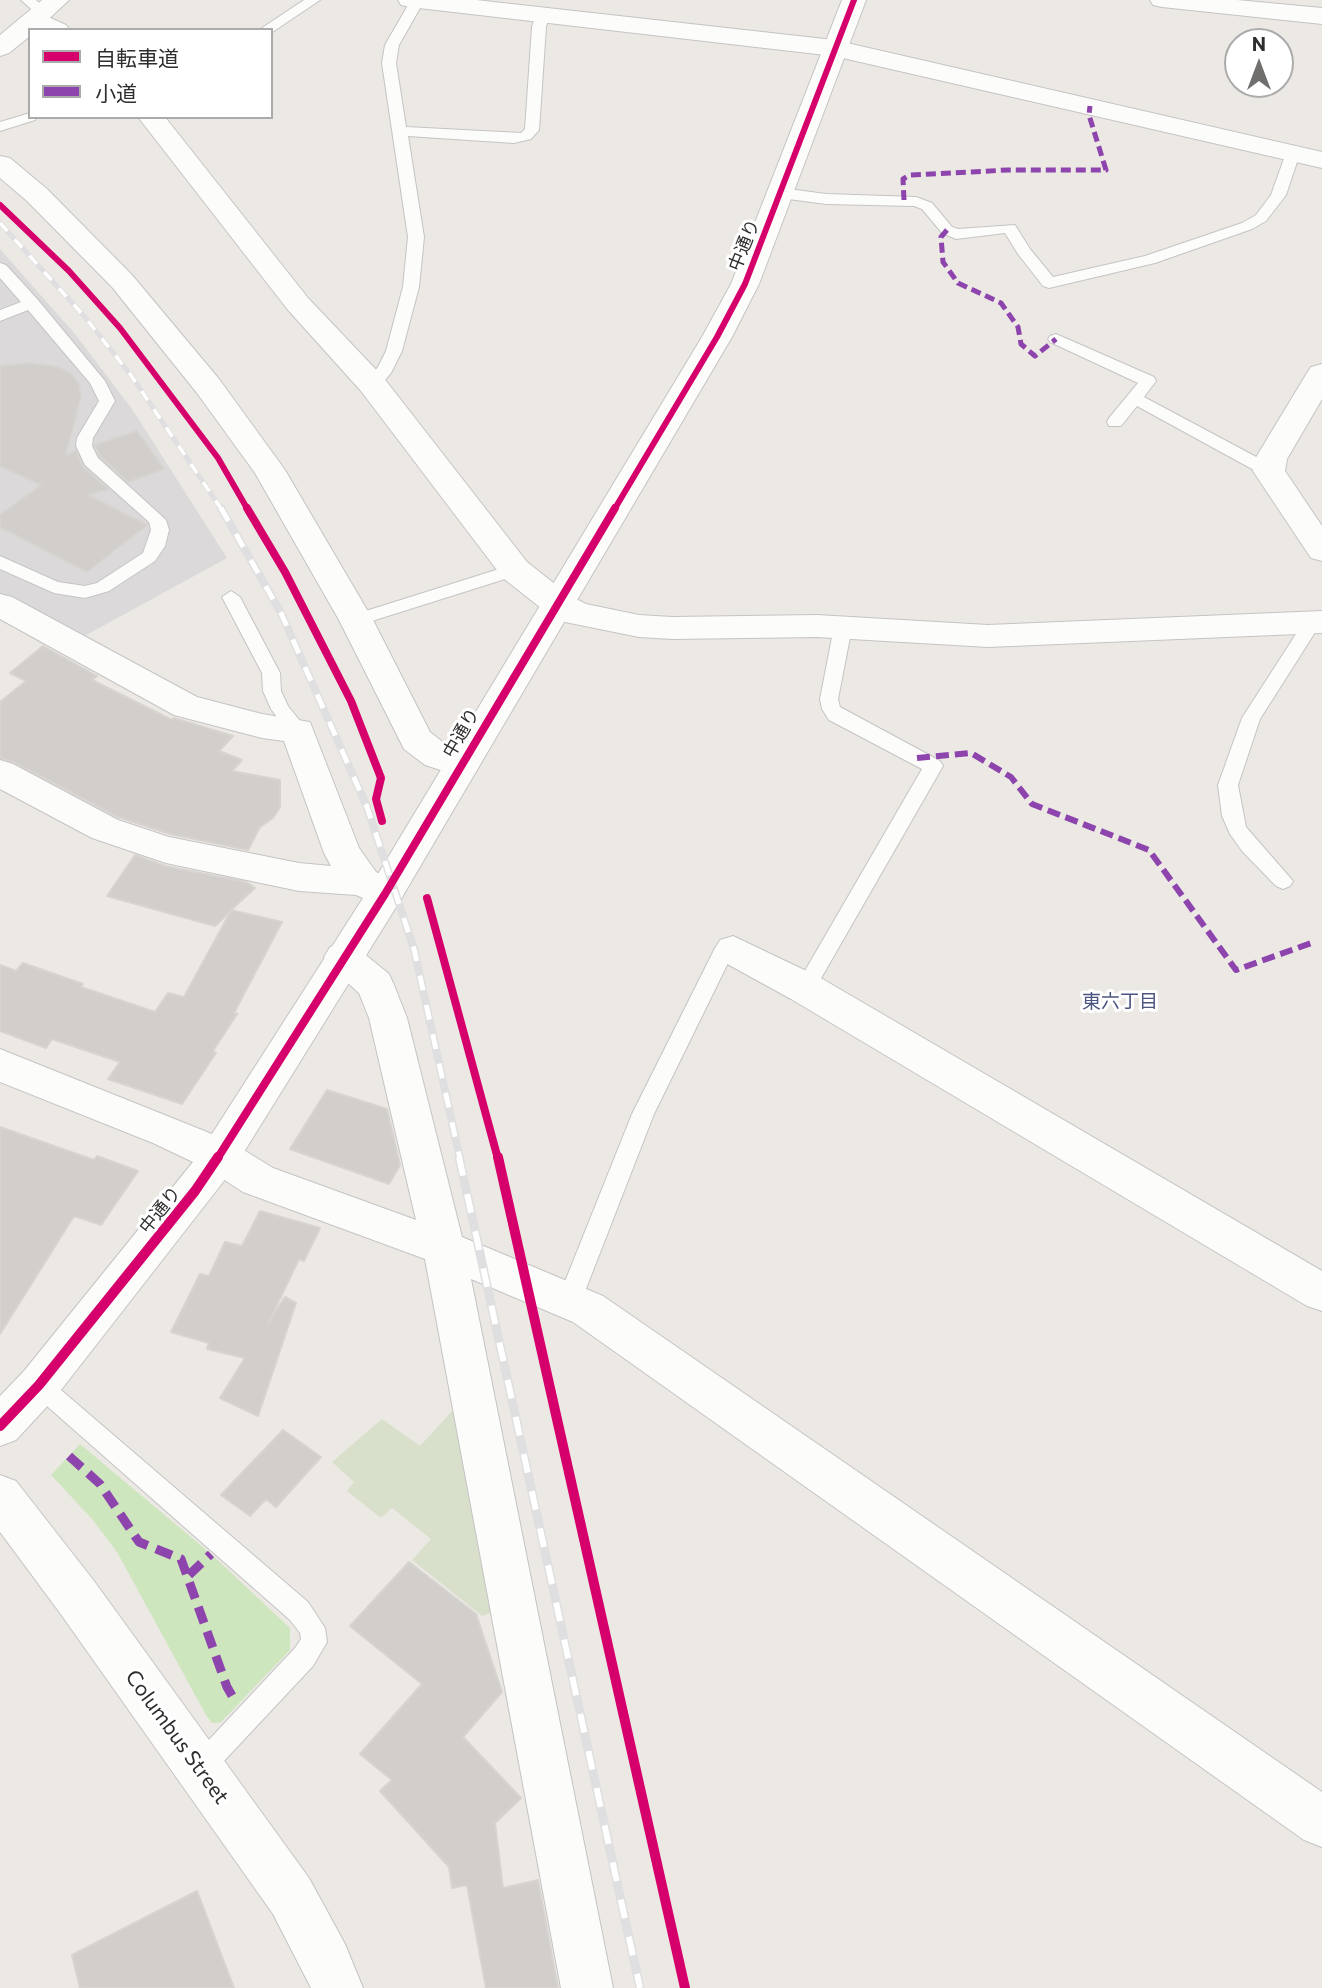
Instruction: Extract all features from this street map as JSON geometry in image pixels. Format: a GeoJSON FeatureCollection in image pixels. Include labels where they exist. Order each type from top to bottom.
{"type":"FeatureCollection","features":[{"type":"Feature","properties":{"kind":"street"},"geometry":{"type":"LineString","coordinates":[[410,0],[834,48],[1322,160]]}},
{"type":"Feature","properties":{"kind":"street","name":"中通り"},"geometry":{"type":"LineString","coordinates":[[0,1426],[39,1385],[220,1156],[343,957],[374,888],[461,764],[558,604],[717,337],[745,284],[854,0]]}},
{"type":"Feature","properties":{"kind":"street"},"geometry":{"type":"LineString","coordinates":[[1162,0],[1322,16]]}},
{"type":"Feature","properties":{"kind":"street"},"geometry":{"type":"LineString","coordinates":[[0,48],[44,12]]}},
{"type":"Feature","properties":{"kind":"street"},"geometry":{"type":"LineString","coordinates":[[153,119],[298,304],[372,384],[515,570],[558,604],[577,614],[639,626],[843,627],[988,636],[1313,622]]}},
{"type":"Feature","properties":{"kind":"street"},"geometry":{"type":"LineString","coordinates":[[0,164],[37,195],[122,281],[208,386],[269,470],[356,620],[416,740],[438,756],[461,764]]}},
{"type":"Feature","properties":{"kind":"street"},"geometry":{"type":"LineString","coordinates":[[1322,373],[1271,458],[1269,471],[1322,550]]}},
{"type":"Feature","properties":{"kind":"street"},"geometry":{"type":"LineString","coordinates":[[0,605],[186,706],[262,726],[298,731],[342,853],[374,888]]}},
{"type":"Feature","properties":{"kind":"street"},"geometry":{"type":"LineString","coordinates":[[0,773],[105,829],[166,850],[299,877],[374,888]]}},
{"type":"Feature","properties":{"kind":"street"},"geometry":{"type":"LineString","coordinates":[[733,950],[805,988],[1322,1293]]}},
{"type":"Feature","properties":{"kind":"street"},"geometry":{"type":"LineString","coordinates":[[343,957],[375,985],[388,1018],[444,1248],[587,1988]]}},
{"type":"Feature","properties":{"kind":"street"},"geometry":{"type":"LineString","coordinates":[[0,1065],[167,1131],[220,1156],[258,1180],[444,1248],[570,1299],[588,1309],[1322,1822]]}},
{"type":"Feature","properties":{"kind":"street","name":"Columbus Street"},"geometry":{"type":"LineString","coordinates":[[0,1496],[77,1597],[291,1896],[327,1962],[337,1988]]}},
{"type":"Feature","properties":{"kind":"lane"},"geometry":{"type":"LineString","coordinates":[[269,28],[313,0]]}},
{"type":"Feature","properties":{"kind":"lane"},"geometry":{"type":"LineString","coordinates":[[372,384],[394,351],[411,286],[416,237],[389,72],[389,54],[417,0]]}},
{"type":"Feature","properties":{"kind":"lane"},"geometry":{"type":"LineString","coordinates":[[400,131],[514,139],[526,136],[532,130],[539,27],[543,14]]}},
{"type":"Feature","properties":{"kind":"lane"},"geometry":{"type":"LineString","coordinates":[[0,127],[28,118]]}},
{"type":"Feature","properties":{"kind":"lane"},"geometry":{"type":"LineString","coordinates":[[781,193],[826,199],[916,202],[927,206],[947,230],[956,234],[1010,228],[1029,259],[1049,283],[1150,260],[1247,226],[1261,218],[1278,195],[1293,153]]}},
{"type":"Feature","properties":{"kind":"lane"},"geometry":{"type":"LineString","coordinates":[[0,268],[97,380],[107,401],[85,438],[84,446],[91,461],[157,520],[160,530],[156,546],[149,557],[103,587],[85,592],[54,587],[0,562]]}},
{"type":"Feature","properties":{"kind":"lane"},"geometry":{"type":"LineString","coordinates":[[0,316],[32,303]]}},
{"type":"Feature","properties":{"kind":"lane"},"geometry":{"type":"LineString","coordinates":[[1056,340],[1148,381],[1115,422]]}},
{"type":"Feature","properties":{"kind":"lane"},"geometry":{"type":"LineString","coordinates":[[1134,398],[1269,471]]}},
{"type":"Feature","properties":{"kind":"lane"},"geometry":{"type":"LineString","coordinates":[[356,620],[515,570]]}},
{"type":"Feature","properties":{"kind":"lane"},"geometry":{"type":"LineString","coordinates":[[231,597],[271,673],[272,691],[280,709],[298,731]]}},
{"type":"Feature","properties":{"kind":"lane"},"geometry":{"type":"LineString","coordinates":[[1283,881],[1249,846],[1237,829],[1232,816],[1228,785],[1251,718],[1313,622]]}},
{"type":"Feature","properties":{"kind":"lane"},"geometry":{"type":"LineString","coordinates":[[805,988],[933,765],[836,715],[831,709],[829,699],[843,627]]}},
{"type":"Feature","properties":{"kind":"lane"},"geometry":{"type":"LineString","coordinates":[[570,1299],[643,1114],[722,954],[733,950]]}},
{"type":"Feature","properties":{"kind":"lane"},"geometry":{"type":"LineString","coordinates":[[39,1385],[299,1611],[312,1628],[314,1642],[304,1657],[199,1769]]}},
{"type":"Feature","properties":{"kind":"shaded area"},"geometry":{"type":"Polygon","coordinates":[[[0,249],[75,334],[132,409],[227,558],[81,638],[0,594],[0,249]]]}},
{"type":"Feature","properties":{"kind":"green space"},"geometry":{"type":"Polygon","coordinates":[[[453,1410],[493,1612],[482,1616],[412,1560],[431,1539],[392,1508],[381,1518],[347,1491],[354,1482],[332,1462],[382,1419],[420,1446],[453,1410]]]}},
{"type":"Feature","properties":{"kind":"green space"},"geometry":{"type":"Polygon","coordinates":[[[80,1444],[211,1554],[290,1628],[290,1650],[221,1722],[212,1723],[206,1715],[117,1552],[92,1519],[51,1475],[80,1444]]]}},
{"type":"Feature","properties":{"kind":"building"},"geometry":{"type":"Polygon","coordinates":[[[30,363],[58,367],[71,374],[79,384],[81,396],[66,455],[76,451],[83,467],[108,489],[88,495],[147,525],[87,572],[0,527],[0,515],[41,485],[0,466],[0,366],[30,363]]]}},
{"type":"Feature","properties":{"kind":"building"},"geometry":{"type":"Polygon","coordinates":[[[137,431],[164,469],[128,482],[100,456],[95,445],[137,431]]]}},
{"type":"Feature","properties":{"kind":"building"},"geometry":{"type":"Polygon","coordinates":[[[43,646],[97,676],[92,680],[172,720],[174,718],[233,736],[219,751],[242,760],[232,771],[280,780],[280,807],[273,818],[260,827],[248,850],[170,834],[118,817],[14,762],[0,758],[0,702],[26,681],[10,673],[43,646]]]}},
{"type":"Feature","properties":{"kind":"building"},"geometry":{"type":"Polygon","coordinates":[[[135,855],[165,866],[246,882],[255,888],[231,910],[282,922],[234,1013],[237,1014],[213,1051],[216,1053],[182,1104],[108,1079],[120,1062],[52,1039],[46,1048],[0,1031],[0,965],[16,971],[23,963],[83,984],[81,987],[155,1012],[168,993],[184,997],[231,911],[215,926],[107,896],[135,855]]]}},
{"type":"Feature","properties":{"kind":"building"},"geometry":{"type":"Polygon","coordinates":[[[327,1090],[387,1109],[400,1165],[389,1184],[290,1149],[327,1090]]]}},
{"type":"Feature","properties":{"kind":"building"},"geometry":{"type":"Polygon","coordinates":[[[0,1127],[94,1160],[97,1156],[138,1171],[101,1225],[74,1216],[0,1334],[0,1127]]]}},
{"type":"Feature","properties":{"kind":"building"},"geometry":{"type":"Polygon","coordinates":[[[260,1211],[320,1228],[304,1261],[299,1259],[268,1324],[285,1297],[296,1303],[258,1416],[220,1398],[245,1358],[207,1349],[209,1343],[171,1332],[200,1274],[209,1276],[225,1242],[242,1246],[260,1211]]]}},
{"type":"Feature","properties":{"kind":"building"},"geometry":{"type":"Polygon","coordinates":[[[283,1430],[321,1457],[276,1507],[266,1499],[250,1516],[221,1495],[283,1430]]]}},
{"type":"Feature","properties":{"kind":"building"},"geometry":{"type":"Polygon","coordinates":[[[409,1562],[476,1614],[502,1692],[463,1737],[521,1798],[495,1823],[503,1888],[538,1880],[558,1988],[486,1988],[467,1885],[452,1888],[449,1867],[380,1791],[392,1780],[360,1754],[422,1684],[350,1626],[409,1562]]]}},
{"type":"Feature","properties":{"kind":"building"},"geometry":{"type":"Polygon","coordinates":[[[197,1891],[234,1988],[80,1988],[72,1955],[197,1891]]]}},
{"type":"Feature","properties":{"kind":"railway"},"geometry":{"type":"LineString","coordinates":[[0,223],[84,316],[130,374],[222,510]]}},
{"type":"Feature","properties":{"kind":"railway"},"geometry":{"type":"LineString","coordinates":[[221,508],[281,613],[367,807],[414,949],[460,1159]]}},
{"type":"Feature","properties":{"kind":"railway"},"geometry":{"type":"LineString","coordinates":[[459,1157],[640,1988]]}},
{"type":"Feature","properties":{"kind":"marked path"},"geometry":{"type":"LineString","coordinates":[[904,200],[903,179],[910,175],[1008,170],[1106,170],[1089,115],[1090,106]]}},
{"type":"Feature","properties":{"kind":"marked path"},"geometry":{"type":"LineString","coordinates":[[947,230],[941,237],[943,262],[958,283],[1001,303],[1018,327],[1021,344],[1035,356],[1056,339]]}},
{"type":"Feature","properties":{"kind":"marked path"},"geometry":{"type":"LineString","coordinates":[[917,758],[971,753],[1011,777],[1032,804],[1149,850],[1236,970],[1314,942]]}},
{"type":"Feature","properties":{"kind":"marked path"},"geometry":{"type":"LineString","coordinates":[[69,1456],[100,1484],[139,1542],[181,1559],[227,1687],[234,1699]]}},
{"type":"Feature","properties":{"kind":"marked path"},"geometry":{"type":"LineString","coordinates":[[189,1575],[211,1554]]}},
{"type":"Feature","properties":{"kind":"cycle path"},"geometry":{"type":"LineString","coordinates":[[0,1426],[39,1385],[195,1191],[244,1120],[343,957],[385,894],[717,337],[745,284],[854,0]]}},
{"type":"Feature","properties":{"kind":"cycle path"},"geometry":{"type":"LineString","coordinates":[[0,205],[69,271],[120,328],[218,458],[285,572],[351,701],[381,778],[376,799],[382,821]]}},
{"type":"Feature","properties":{"kind":"cycle path"},"geometry":{"type":"LineString","coordinates":[[427,898],[490,1124],[685,1988]]}},
{"type":"Feature","properties":{"kind":"district","name":"東六丁目"},"geometry":{"type":"Point","coordinates":[1120,1002]}}]}
